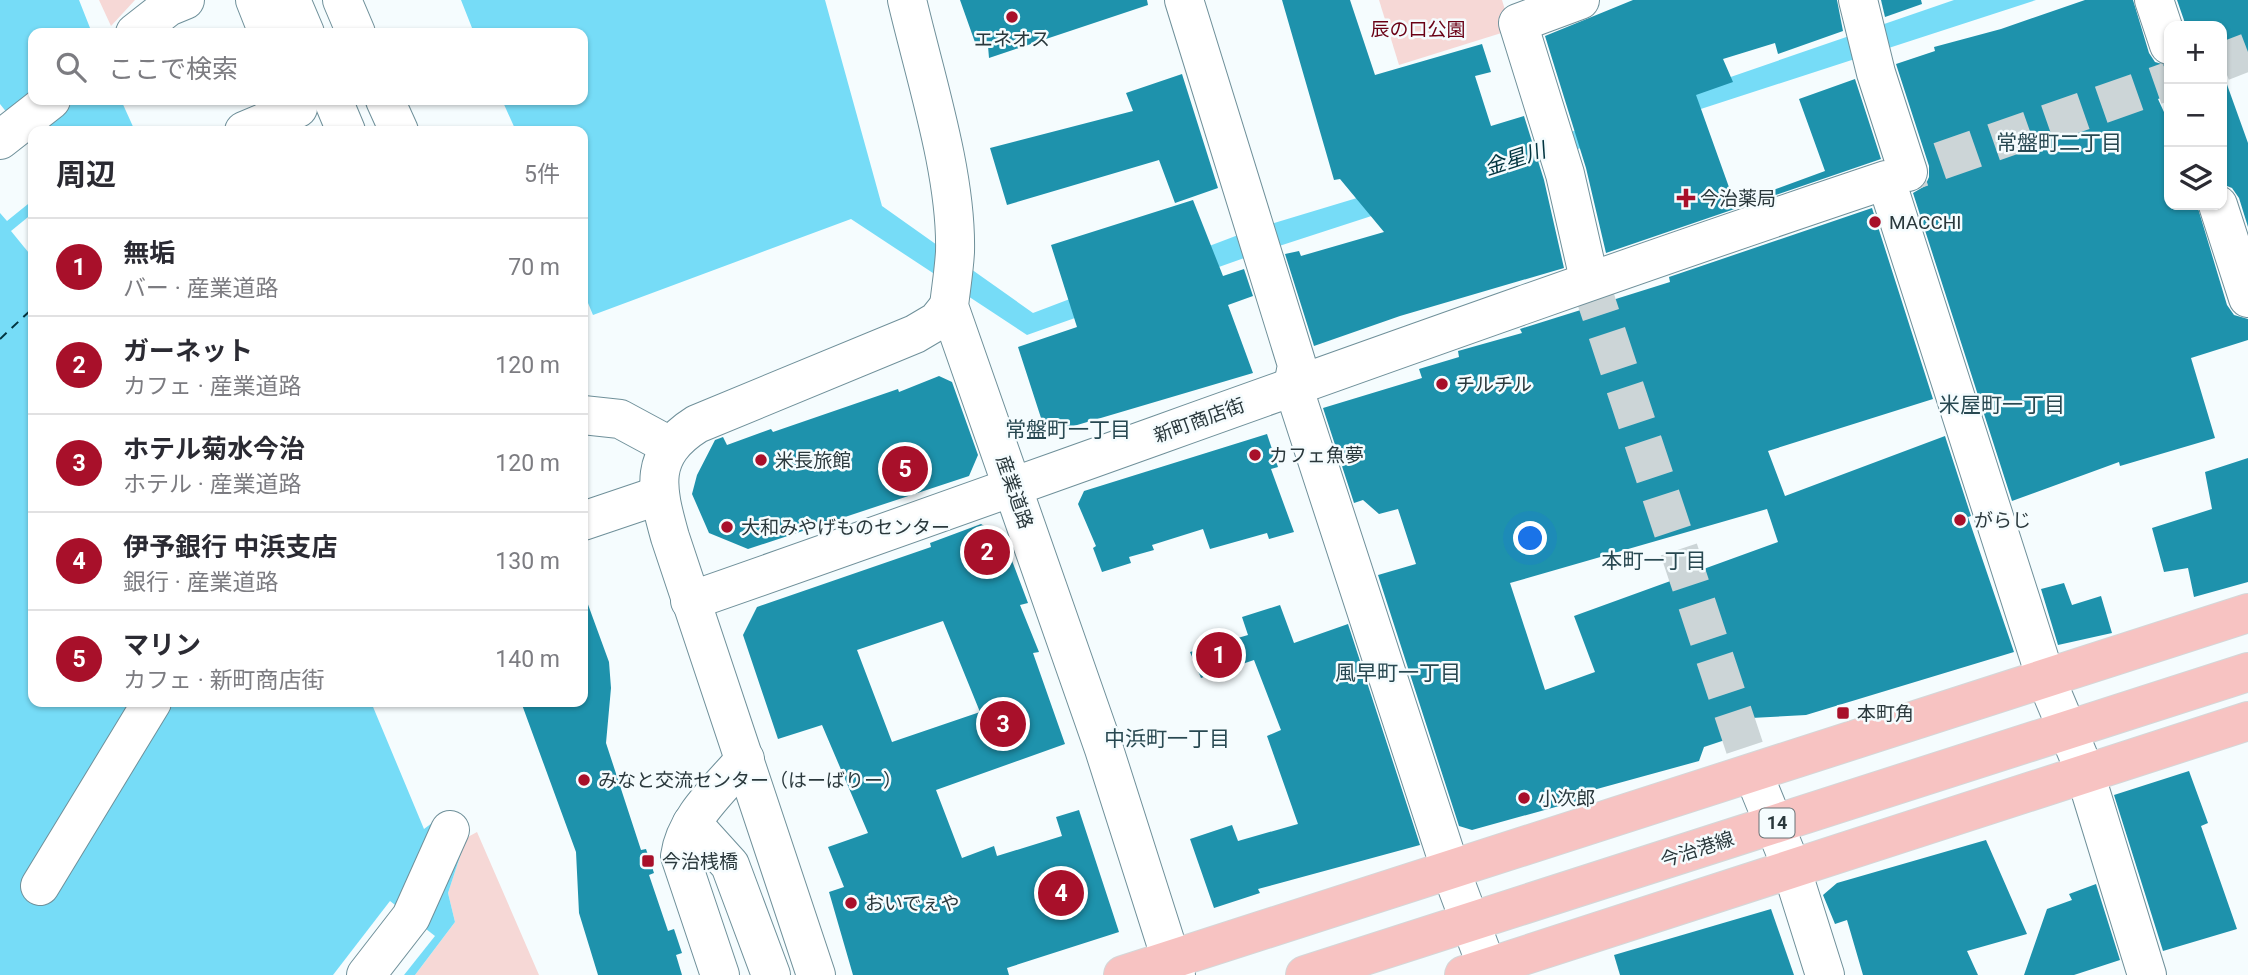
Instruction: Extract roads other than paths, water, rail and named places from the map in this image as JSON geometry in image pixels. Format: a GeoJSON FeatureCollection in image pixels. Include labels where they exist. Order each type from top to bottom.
{"type":"FeatureCollection","features":[{"type":"Feature","properties":{"kind":"main road"},"geometry":{"type":"LineString","coordinates":[[1123,975],[1174,967],[1451,871],[2248,613]]}},
{"type":"Feature","properties":{"kind":"main road","name":"今治港線"},"geometry":{"type":"LineString","coordinates":[[1305,975],[2248,672]]}},
{"type":"Feature","properties":{"kind":"main road"},"geometry":{"type":"LineString","coordinates":[[1480,972],[1790,865],[2248,721]]}},
{"type":"Feature","properties":{"kind":"street"},"geometry":{"type":"LineString","coordinates":[[142,28],[169,7],[184,0]]}},
{"type":"Feature","properties":{"kind":"street"},"geometry":{"type":"LineString","coordinates":[[342,0],[354,28]]}},
{"type":"Feature","properties":{"kind":"street","name":"産業道路"},"geometry":{"type":"LineString","coordinates":[[907,0],[944,162],[951,205],[955,252],[949,306],[1104,749],[1174,967]]}},
{"type":"Feature","properties":{"kind":"street"},"geometry":{"type":"LineString","coordinates":[[1184,0],[1264,268],[1297,365],[1293,386],[1470,922],[1480,972]]}},
{"type":"Feature","properties":{"kind":"street"},"geometry":{"type":"LineString","coordinates":[[1580,0],[1518,23],[1564,174],[1589,279]]}},
{"type":"Feature","properties":{"kind":"street"},"geometry":{"type":"LineString","coordinates":[[2154,0],[2164,30]]}},
{"type":"Feature","properties":{"kind":"street"},"geometry":{"type":"LineString","coordinates":[[272,9],[298,28]]}},
{"type":"Feature","properties":{"kind":"street"},"geometry":{"type":"LineString","coordinates":[[1861,10],[1897,176],[2046,679],[2085,774],[2147,975]]}},
{"type":"Feature","properties":{"kind":"street"},"geometry":{"type":"LineString","coordinates":[[9,133],[45,105]]}},
{"type":"Feature","properties":{"kind":"street"},"geometry":{"type":"LineString","coordinates":[[387,105],[397,126]]}},
{"type":"Feature","properties":{"kind":"street"},"geometry":{"type":"LineString","coordinates":[[259,126],[308,110],[337,126]]}},
{"type":"Feature","properties":{"kind":"street","name":"新町商店街"},"geometry":{"type":"LineString","coordinates":[[690,601],[1013,488],[1589,279],[1897,176]]}},
{"type":"Feature","properties":{"kind":"street"},"geometry":{"type":"LineString","coordinates":[[2220,210],[2248,298]]}},
{"type":"Feature","properties":{"kind":"street"},"geometry":{"type":"LineString","coordinates":[[816,975],[690,601],[660,495],[661,461],[680,435],[716,415],[915,334],[937,321],[949,306]]}},
{"type":"Feature","properties":{"kind":"street"},"geometry":{"type":"LineString","coordinates":[[588,416],[620,419],[670,446]]}},
{"type":"Feature","properties":{"kind":"street"},"geometry":{"type":"LineString","coordinates":[[588,518],[660,495]]}},
{"type":"Feature","properties":{"kind":"street"},"geometry":{"type":"LineString","coordinates":[[40,886],[149,707]]}},
{"type":"Feature","properties":{"kind":"street"},"geometry":{"type":"LineString","coordinates":[[720,975],[680,856],[682,838],[745,759]]}},
{"type":"Feature","properties":{"kind":"street"},"geometry":{"type":"LineString","coordinates":[[1753,773],[1790,865],[1825,975]]}},
{"type":"Feature","properties":{"kind":"street"},"geometry":{"type":"LineString","coordinates":[[692,823],[730,865],[771,975]]}},
{"type":"Feature","properties":{"kind":"street"},"geometry":{"type":"LineString","coordinates":[[366,975],[411,917],[450,831]]}},
{"type":"Feature","properties":{"kind":"water"},"geometry":{"type":"Polygon","coordinates":[[[0,0],[79,0],[90,28],[28,28],[28,105],[123,105],[133,126],[28,126],[28,707],[373,707],[424,829],[432,823],[466,838],[448,893],[455,922],[415,975],[0,975],[0,0]]]}},
{"type":"Feature","properties":{"kind":"water","name":"金星川"},"geometry":{"type":"Polygon","coordinates":[[[461,0],[825,0],[882,206],[1033,313],[1254,229],[1533,145],[1954,0],[2036,0],[1264,251],[1027,335],[851,219],[593,315],[588,303],[588,126],[514,126],[504,105],[588,105],[588,28],[472,28],[461,0]]]}},
{"type":"Feature","properties":{"kind":"tunnel"},"geometry":{"type":"LineString","coordinates":[[2227,60],[2248,52]]}},
{"type":"Feature","properties":{"kind":"tunnel"},"geometry":{"type":"LineString","coordinates":[[1886,180],[2164,83]]}},
{"type":"Feature","properties":{"kind":"tunnel"},"geometry":{"type":"LineString","coordinates":[[1589,279],[1753,773]]}},
{"type":"Feature","properties":{"kind":"place","name":"エネオス"},"geometry":{"type":"Point","coordinates":[1012,17]}},
{"type":"Feature","properties":{"kind":"place","name":"今治薬局"},"geometry":{"type":"Point","coordinates":[1686,198]}},
{"type":"Feature","properties":{"kind":"place","name":"MACCHI"},"geometry":{"type":"Point","coordinates":[1875,222]}},
{"type":"Feature","properties":{"kind":"place","name":"チルチル"},"geometry":{"type":"Point","coordinates":[1442,384]}},
{"type":"Feature","properties":{"kind":"place","name":"カフェ魚夢"},"geometry":{"type":"Point","coordinates":[1255,455]}},
{"type":"Feature","properties":{"kind":"place","name":"米長旅館"},"geometry":{"type":"Point","coordinates":[761,460]}},
{"type":"Feature","properties":{"kind":"place","name":"マリン"},"geometry":{"type":"Point","coordinates":[905,469]}},
{"type":"Feature","properties":{"kind":"place","name":"がらじ"},"geometry":{"type":"Point","coordinates":[1960,520]}},
{"type":"Feature","properties":{"kind":"place","name":"大和みやげものセンター"},"geometry":{"type":"Point","coordinates":[727,527]}},
{"type":"Feature","properties":{"kind":"place","name":"ガーネット"},"geometry":{"type":"Point","coordinates":[987,552]}},
{"type":"Feature","properties":{"kind":"place","name":"無垢"},"geometry":{"type":"Point","coordinates":[1219,655]}},
{"type":"Feature","properties":{"kind":"place","name":"本町角"},"geometry":{"type":"Point","coordinates":[1843,713]}},
{"type":"Feature","properties":{"kind":"place","name":"ホテル菊水今治"},"geometry":{"type":"Point","coordinates":[1003,724]}},
{"type":"Feature","properties":{"kind":"place","name":"みなと交流センター（はーばりー）"},"geometry":{"type":"Point","coordinates":[584,780]}},
{"type":"Feature","properties":{"kind":"place","name":"小次郎"},"geometry":{"type":"Point","coordinates":[1524,798]}},
{"type":"Feature","properties":{"kind":"place","name":"今治桟橋"},"geometry":{"type":"Point","coordinates":[648,861]}},
{"type":"Feature","properties":{"kind":"place","name":"伊予銀行 中浜支店"},"geometry":{"type":"Point","coordinates":[1061,893]}},
{"type":"Feature","properties":{"kind":"place","name":"おいでぇや"},"geometry":{"type":"Point","coordinates":[851,903]}},
{"type":"Feature","properties":{"kind":"district","name":"常盤町二丁目"},"geometry":{"type":"Point","coordinates":[2059,143]}},
{"type":"Feature","properties":{"kind":"district","name":"米屋町一丁目"},"geometry":{"type":"Point","coordinates":[2002,405]}},
{"type":"Feature","properties":{"kind":"district","name":"常盤町一丁目"},"geometry":{"type":"Point","coordinates":[1068,430]}},
{"type":"Feature","properties":{"kind":"district","name":"本町一丁目"},"geometry":{"type":"Point","coordinates":[1654,561]}},
{"type":"Feature","properties":{"kind":"district","name":"風早町一丁目"},"geometry":{"type":"Point","coordinates":[1398,673]}},
{"type":"Feature","properties":{"kind":"district","name":"中浜町一丁目"},"geometry":{"type":"Point","coordinates":[1167,739]}},
{"type":"Feature","properties":{"kind":"park label","name":"辰の口公園"},"geometry":{"type":"Point","coordinates":[1418,29]}}]}
